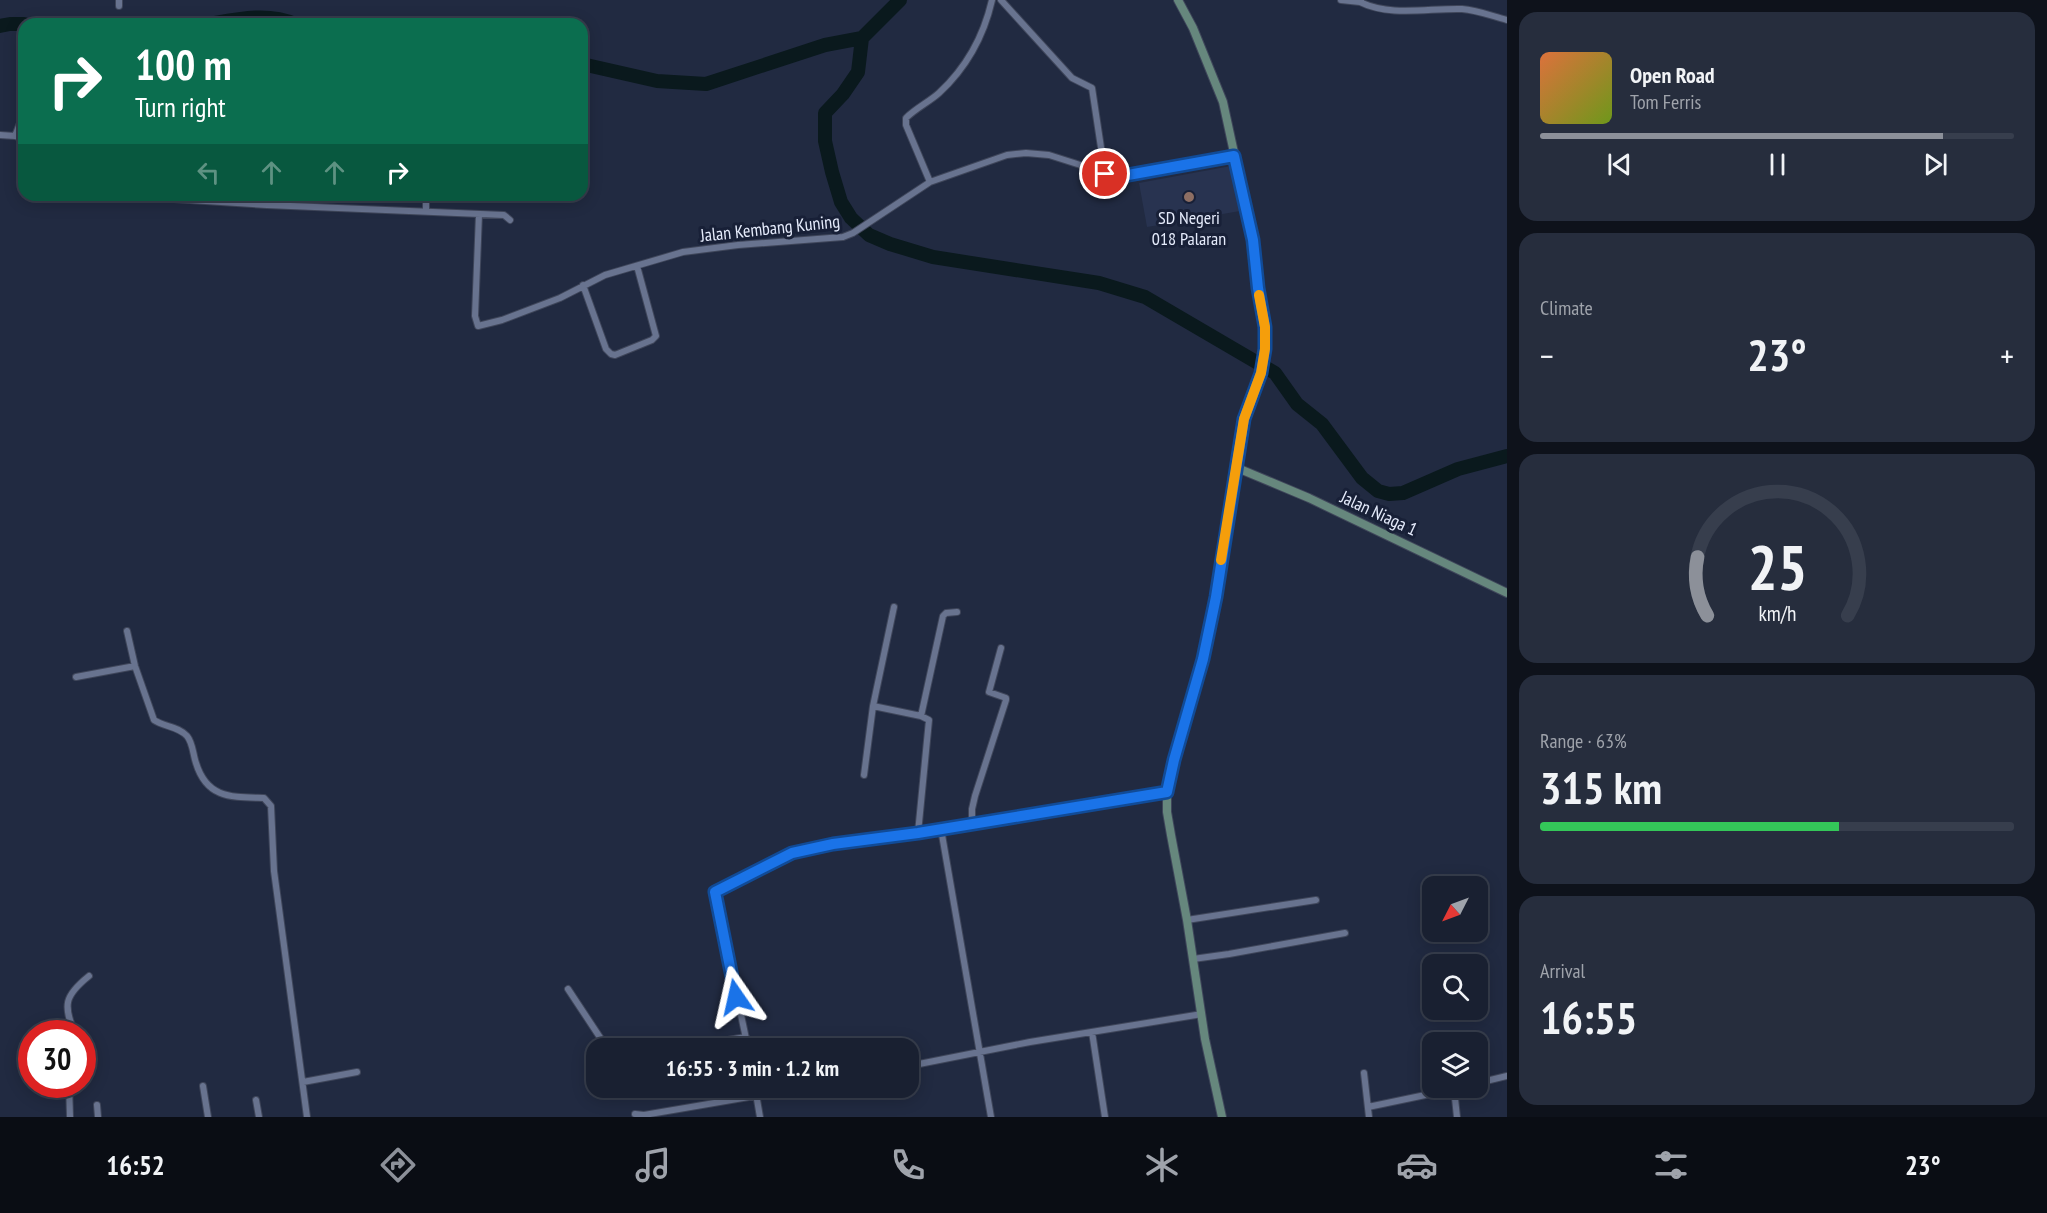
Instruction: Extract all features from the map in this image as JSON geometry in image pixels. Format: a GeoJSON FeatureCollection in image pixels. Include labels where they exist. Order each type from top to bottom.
{"type":"FeatureCollection","features":[{"type":"Feature","properties":{"kind":"street"},"geometry":{"type":"LineString","coordinates":[[930,182],[906,125],[906,118],[940,92],[956,73],[981,36],[992,0]]}},
{"type":"Feature","properties":{"kind":"street"},"geometry":{"type":"LineString","coordinates":[[1001,0],[1072,78],[1092,88],[1105,174]]}},
{"type":"Feature","properties":{"kind":"street"},"geometry":{"type":"LineString","coordinates":[[1178,0],[1193,28],[1223,102],[1253,240],[1265,327],[1265,349],[1261,373],[1247,406],[1235,468],[1216,597],[1203,659],[1167,792],[1167,812],[1221,1117]]}},
{"type":"Feature","properties":{"kind":"street"},"geometry":{"type":"LineString","coordinates":[[1341,0],[1360,1],[1380,10],[1464,9],[1507,20]]}},
{"type":"Feature","properties":{"kind":"street"},"geometry":{"type":"LineString","coordinates":[[15,136],[18,128]]}},
{"type":"Feature","properties":{"kind":"street"},"geometry":{"type":"LineString","coordinates":[[0,135],[18,137]]}},
{"type":"Feature","properties":{"kind":"street","name":"Jalan Kembang Kuning"},"geometry":{"type":"LineString","coordinates":[[479,214],[475,316],[478,326],[542,305],[606,275],[683,252],[738,245],[835,239],[853,234],[930,182],[1007,155],[1026,153],[1049,155],[1115,176],[1234,156]]}},
{"type":"Feature","properties":{"kind":"street"},"geometry":{"type":"LineString","coordinates":[[205,201],[504,215],[510,220]]}},
{"type":"Feature","properties":{"kind":"street"},"geometry":{"type":"LineString","coordinates":[[426,201],[426,211]]}},
{"type":"Feature","properties":{"kind":"street"},"geometry":{"type":"LineString","coordinates":[[583,285],[606,350],[615,355],[652,340],[656,336],[637,266]]}},
{"type":"Feature","properties":{"kind":"street","name":"Jalan Niaga 1"},"geometry":{"type":"LineString","coordinates":[[1235,468],[1309,498],[1507,593]]}},
{"type":"Feature","properties":{"kind":"street"},"geometry":{"type":"LineString","coordinates":[[864,776],[873,706],[894,607]]}},
{"type":"Feature","properties":{"kind":"street"},"geometry":{"type":"LineString","coordinates":[[921,716],[943,615],[957,612]]}},
{"type":"Feature","properties":{"kind":"street"},"geometry":{"type":"LineString","coordinates":[[128,631],[135,666],[154,720],[188,737],[200,774],[211,788],[223,795],[264,798],[271,806],[274,872],[307,1117]]}},
{"type":"Feature","properties":{"kind":"street"},"geometry":{"type":"LineString","coordinates":[[972,824],[975,796],[1006,700],[1006,698],[989,692],[1001,648]]}},
{"type":"Feature","properties":{"kind":"street"},"geometry":{"type":"LineString","coordinates":[[76,677],[135,666]]}},
{"type":"Feature","properties":{"kind":"street"},"geometry":{"type":"LineString","coordinates":[[873,706],[921,716],[930,723],[918,833]]}},
{"type":"Feature","properties":{"kind":"street"},"geometry":{"type":"LineString","coordinates":[[740,1038],[746,1037],[715,892],[792,853],[833,844],[918,833],[1167,792]]}},
{"type":"Feature","properties":{"kind":"street"},"geometry":{"type":"LineString","coordinates":[[941,829],[991,1117]]}},
{"type":"Feature","properties":{"kind":"street"},"geometry":{"type":"LineString","coordinates":[[1187,920],[1316,900]]}},
{"type":"Feature","properties":{"kind":"street"},"geometry":{"type":"LineString","coordinates":[[1193,959],[1345,933]]}},
{"type":"Feature","properties":{"kind":"street"},"geometry":{"type":"LineString","coordinates":[[70,1020],[66,1005],[78,985],[89,976]]}},
{"type":"Feature","properties":{"kind":"street"},"geometry":{"type":"LineString","coordinates":[[568,989],[600,1038]]}},
{"type":"Feature","properties":{"kind":"street"},"geometry":{"type":"LineString","coordinates":[[919,1064],[980,1051],[1202,1014]]}},
{"type":"Feature","properties":{"kind":"street"},"geometry":{"type":"LineString","coordinates":[[1092,1032],[1105,1117]]}},
{"type":"Feature","properties":{"kind":"street"},"geometry":{"type":"LineString","coordinates":[[303,1082],[357,1072]]}},
{"type":"Feature","properties":{"kind":"street"},"geometry":{"type":"LineString","coordinates":[[1364,1073],[1369,1117]]}},
{"type":"Feature","properties":{"kind":"street"},"geometry":{"type":"LineString","coordinates":[[1488,1081],[1507,1076]]}},
{"type":"Feature","properties":{"kind":"street"},"geometry":{"type":"LineString","coordinates":[[203,1086],[208,1117]]}},
{"type":"Feature","properties":{"kind":"street"},"geometry":{"type":"LineString","coordinates":[[1368,1107],[1422,1095]]}},
{"type":"Feature","properties":{"kind":"street"},"geometry":{"type":"LineString","coordinates":[[69,1098],[69,1117]]}},
{"type":"Feature","properties":{"kind":"street"},"geometry":{"type":"LineString","coordinates":[[635,1114],[644,1115],[751,1098]]}},
{"type":"Feature","properties":{"kind":"street"},"geometry":{"type":"LineString","coordinates":[[757,1098],[760,1117]]}},
{"type":"Feature","properties":{"kind":"street"},"geometry":{"type":"LineString","coordinates":[[1456,1098],[1457,1117]]}},
{"type":"Feature","properties":{"kind":"street"},"geometry":{"type":"LineString","coordinates":[[256,1100],[259,1117]]}},
{"type":"Feature","properties":{"kind":"street"},"geometry":{"type":"LineString","coordinates":[[97,1105],[98,1117]]}},
{"type":"Feature","properties":{"kind":"shaded area","name":"SD Negeri 018 Palaran"},"geometry":{"type":"Polygon","coordinates":[[[1231,166],[1240,211],[1147,227],[1139,183],[1231,166]]]}},
{"type":"Feature","properties":{"kind":"waterway"},"geometry":{"type":"LineString","coordinates":[[588,65],[657,81],[706,84],[825,45],[862,38],[900,0]]}},
{"type":"Feature","properties":{"kind":"waterway"},"geometry":{"type":"LineString","coordinates":[[252,18],[274,18]]}},
{"type":"Feature","properties":{"kind":"waterway"},"geometry":{"type":"LineString","coordinates":[[0,26],[18,24]]}},
{"type":"Feature","properties":{"kind":"waterway"},"geometry":{"type":"LineString","coordinates":[[862,38],[858,72],[843,94],[825,113],[825,141],[841,202],[851,218],[869,235],[933,257],[1099,283],[1145,297],[1275,373],[1297,404],[1322,424],[1362,478],[1378,491],[1389,494],[1403,493],[1458,469],[1507,456]]}},
{"type":"Feature","properties":{"kind":"slow traffic"},"geometry":{"type":"LineString","coordinates":[[1221,560],[1244,419],[1261,373],[1265,349],[1265,327],[1259,295]]}},
{"type":"Feature","properties":{"kind":"place","name":"SD Negeri 018 Palaran"},"geometry":{"type":"Point","coordinates":[1189,197]}},
{"type":"Feature","properties":{"kind":"route"},"geometry":{"type":"LineString","coordinates":[[736,997],[715,892],[778,858],[833,844],[918,833],[1167,792],[1203,659],[1216,597],[1244,419],[1261,373],[1266,339],[1265,327],[1253,240],[1234,156],[1128,175],[1105,174]]}}]}
